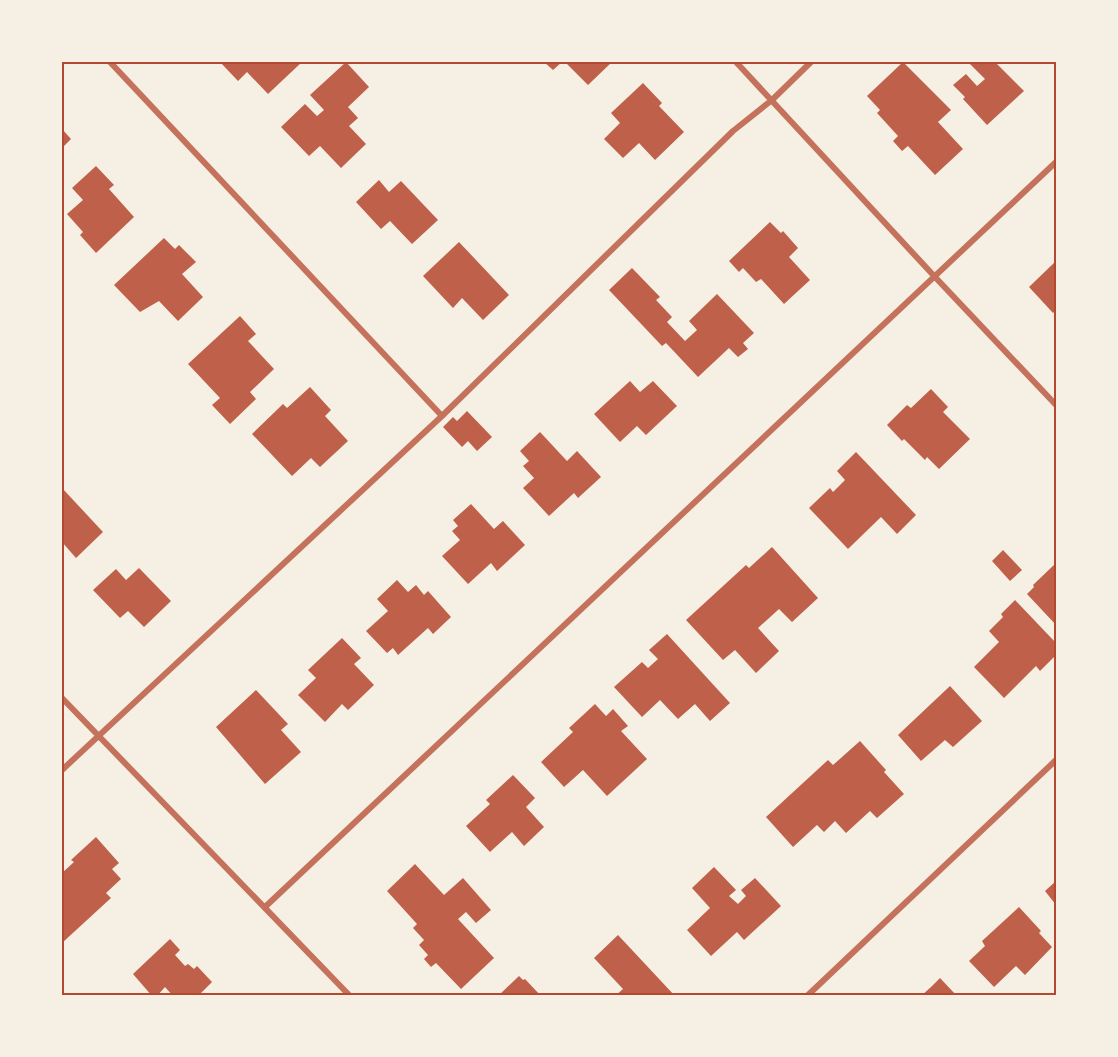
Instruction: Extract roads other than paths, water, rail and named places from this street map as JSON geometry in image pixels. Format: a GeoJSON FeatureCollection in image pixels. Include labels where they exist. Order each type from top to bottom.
{"type":"FeatureCollection","features":[{"type":"Feature","properties":{"kind":"street"},"geometry":{"type":"LineString","coordinates":[[110,62],[442,416]]}},
{"type":"Feature","properties":{"kind":"street"},"geometry":{"type":"LineString","coordinates":[[736,62],[1056,405]]}},
{"type":"Feature","properties":{"kind":"street"},"geometry":{"type":"LineString","coordinates":[[62,770],[442,416],[733,131],[772,100],[812,62]]}},
{"type":"Feature","properties":{"kind":"street"},"geometry":{"type":"LineString","coordinates":[[265,907],[1056,162]]}},
{"type":"Feature","properties":{"kind":"street"},"geometry":{"type":"LineString","coordinates":[[62,698],[350,996]]}},
{"type":"Feature","properties":{"kind":"street"},"geometry":{"type":"LineString","coordinates":[[807,996],[1056,760]]}}]}
